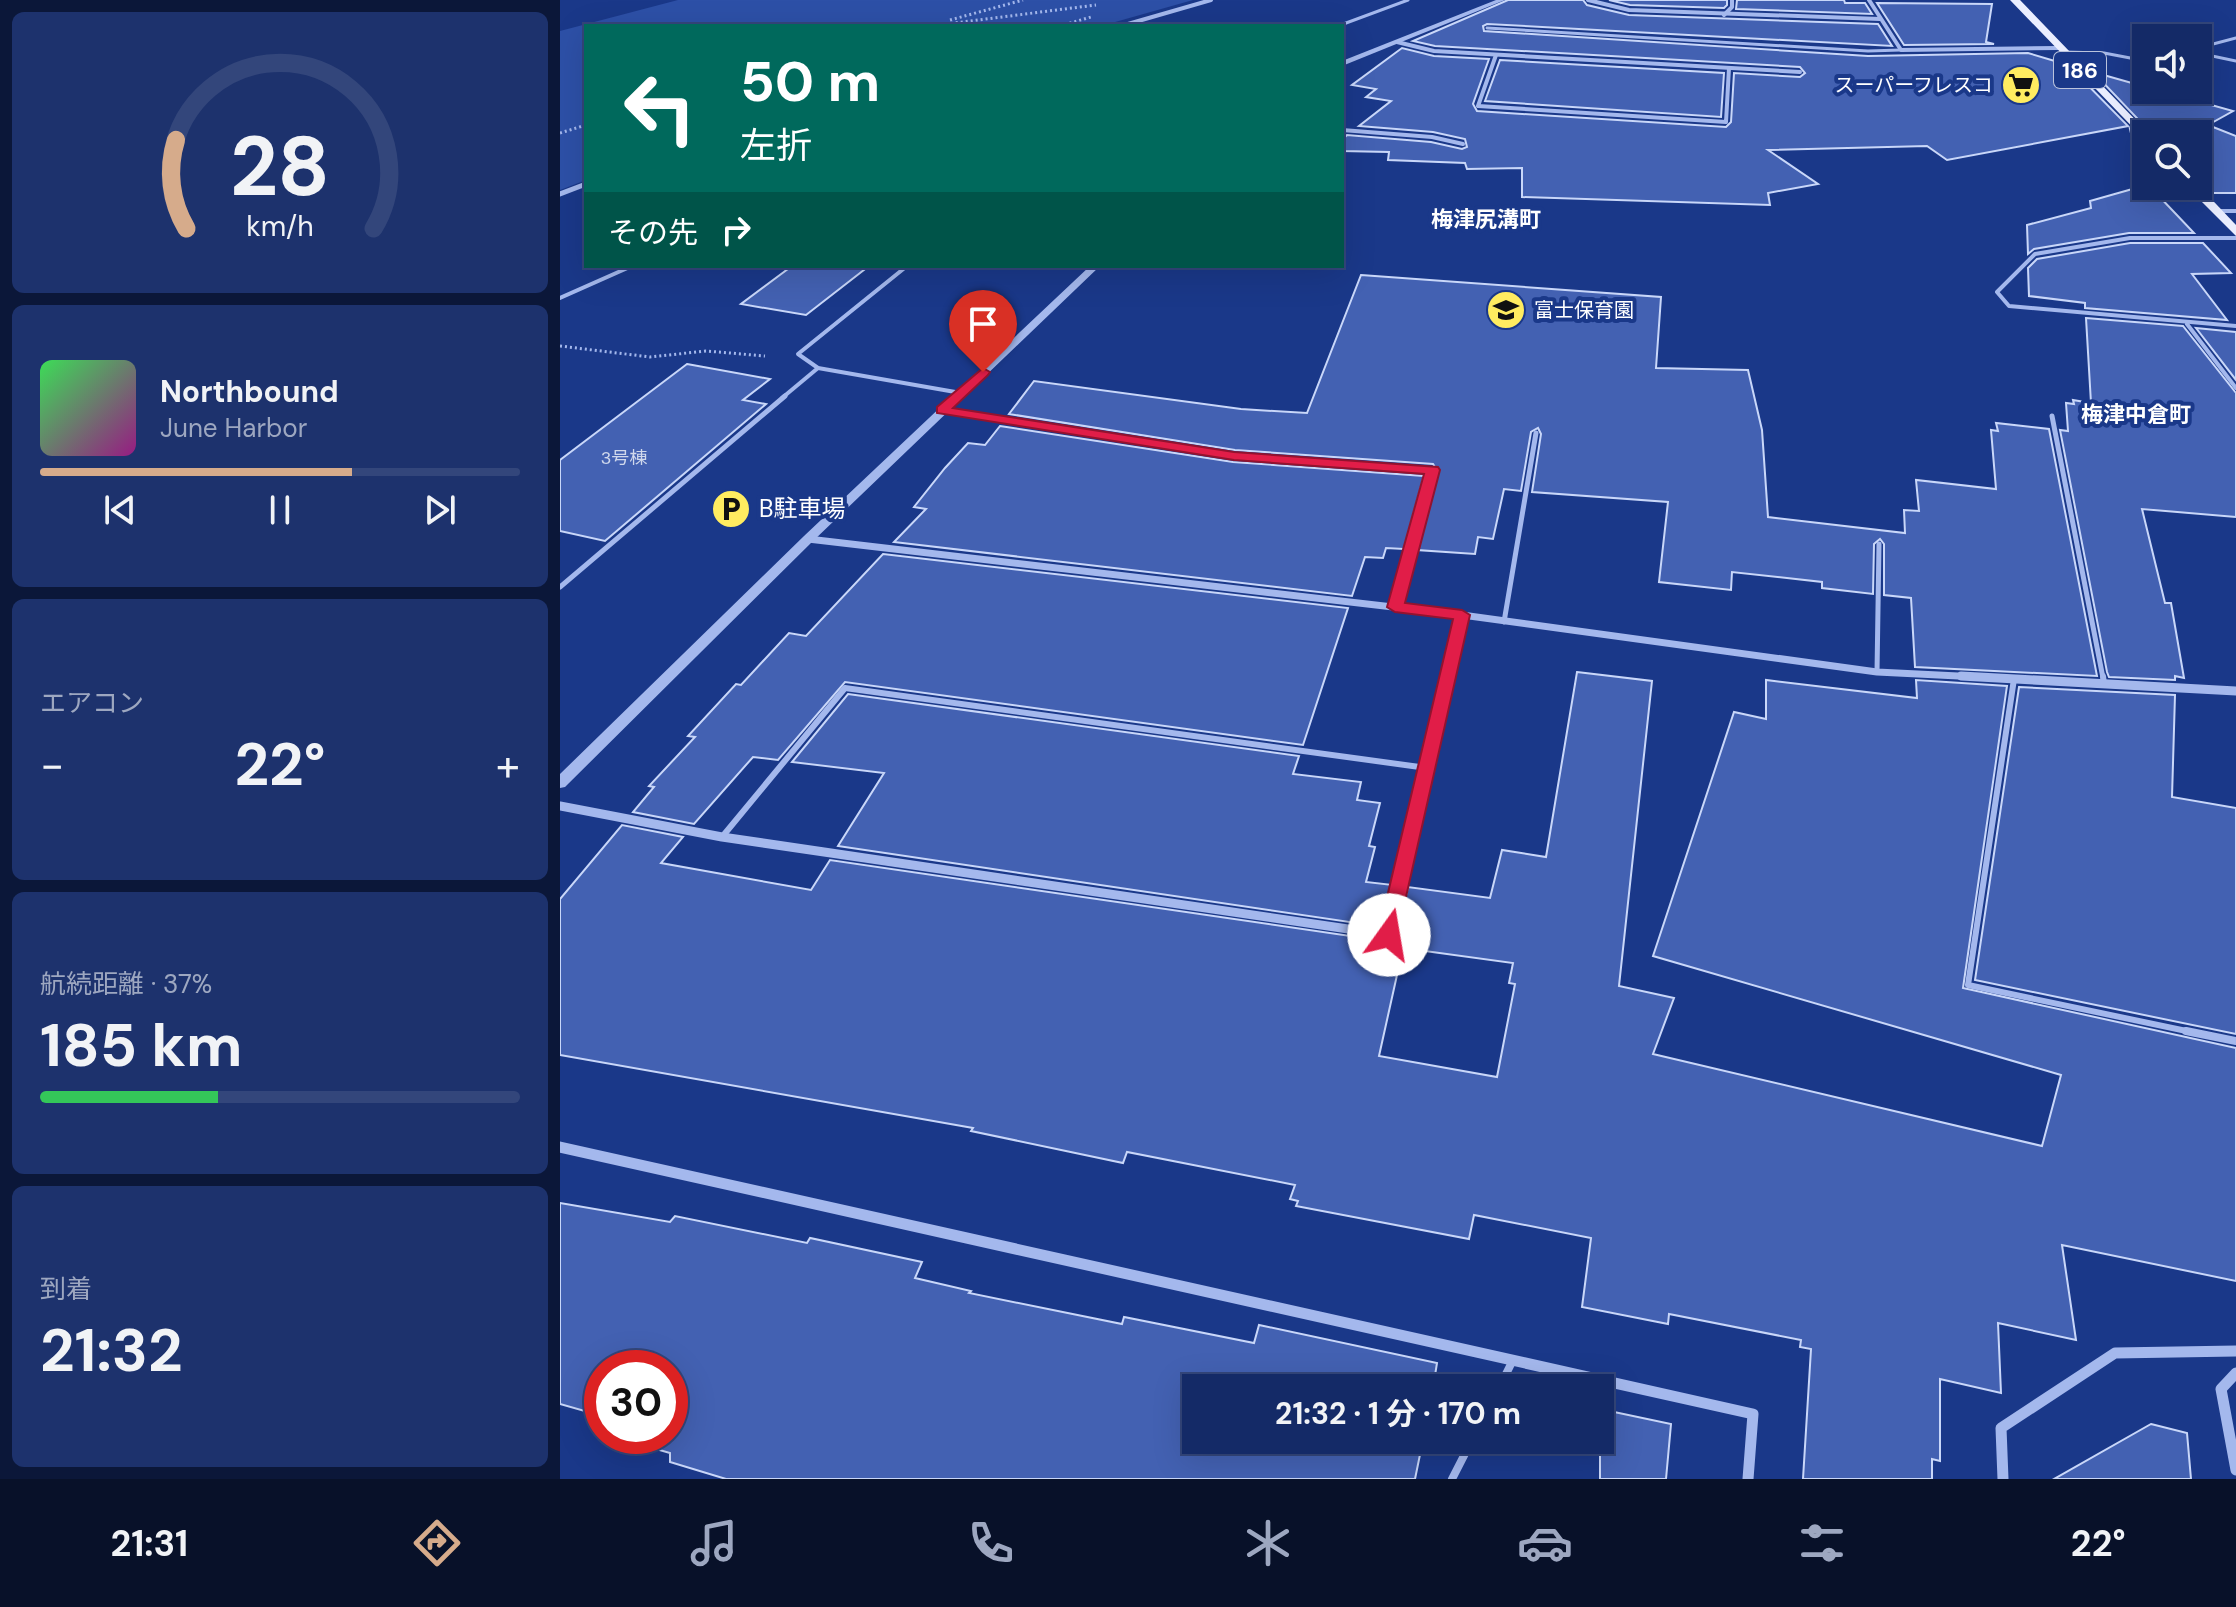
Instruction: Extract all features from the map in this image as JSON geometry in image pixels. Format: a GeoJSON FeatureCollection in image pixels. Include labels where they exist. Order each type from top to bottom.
{"type":"FeatureCollection","features":[{"type":"Feature","properties":{"kind":"main road","name":"186"},"geometry":{"type":"LineString","coordinates":[[2015,0],[2132,124]]}},
{"type":"Feature","properties":{"kind":"main road"},"geometry":{"type":"LineString","coordinates":[[2205,200],[2236,235]]}},
{"type":"Feature","properties":{"kind":"street"},"geometry":{"type":"LineString","coordinates":[[1128,24],[1211,0]]}},
{"type":"Feature","properties":{"kind":"street"},"geometry":{"type":"LineString","coordinates":[[1344,63],[1502,0]]}},
{"type":"Feature","properties":{"kind":"street"},"geometry":{"type":"LineString","coordinates":[[1588,0],[1629,10],[1880,19]]}},
{"type":"Feature","properties":{"kind":"street"},"geometry":{"type":"LineString","coordinates":[[1724,15],[1732,7],[1732,0]]}},
{"type":"Feature","properties":{"kind":"street"},"geometry":{"type":"LineString","coordinates":[[1869,0],[1901,50],[2060,50]]}},
{"type":"Feature","properties":{"kind":"street"},"geometry":{"type":"LineString","coordinates":[[1397,42],[1434,51],[1800,72]]}},
{"type":"Feature","properties":{"kind":"street"},"geometry":{"type":"LineString","coordinates":[[1496,55],[1478,106],[1726,122],[1729,68]]}},
{"type":"Feature","properties":{"kind":"street"},"geometry":{"type":"LineString","coordinates":[[1344,130],[1432,137],[1463,144]]}},
{"type":"Feature","properties":{"kind":"street"},"geometry":{"type":"LineString","coordinates":[[560,194],[584,185]]}},
{"type":"Feature","properties":{"kind":"street"},"geometry":{"type":"LineString","coordinates":[[560,783],[808,539],[1093,268]]}},
{"type":"Feature","properties":{"kind":"street"},"geometry":{"type":"LineString","coordinates":[[942,410],[1234,456],[1432,470],[1395,607]]}},
{"type":"Feature","properties":{"kind":"street"},"geometry":{"type":"LineString","coordinates":[[808,539],[1462,615],[1877,672],[2236,691]]}},
{"type":"Feature","properties":{"kind":"street"},"geometry":{"type":"LineString","coordinates":[[560,806],[722,837],[1389,935],[1462,615]]}},
{"type":"Feature","properties":{"kind":"street"},"geometry":{"type":"LineString","coordinates":[[560,1147],[1753,1414],[1748,1479]]}},
{"type":"Feature","properties":{"kind":"street"},"geometry":{"type":"LineString","coordinates":[[2003,1479],[2001,1428],[2115,1353],[2236,1351]]}},
{"type":"Feature","properties":{"kind":"street"},"geometry":{"type":"LineString","coordinates":[[2236,1373],[2221,1389],[2236,1470]]}},
{"type":"Feature","properties":{"kind":"lane"},"geometry":{"type":"LineString","coordinates":[[1343,24],[1408,0]]}},
{"type":"Feature","properties":{"kind":"lane"},"geometry":{"type":"LineString","coordinates":[[1487,28],[1901,50]]}},
{"type":"Feature","properties":{"kind":"lane"},"geometry":{"type":"LineString","coordinates":[[2212,46],[2236,38]]}},
{"type":"Feature","properties":{"kind":"lane"},"geometry":{"type":"LineString","coordinates":[[2060,50],[2132,58]]}},
{"type":"Feature","properties":{"kind":"lane"},"geometry":{"type":"LineString","coordinates":[[2212,54],[2236,61]]}},
{"type":"Feature","properties":{"kind":"lane"},"geometry":{"type":"LineString","coordinates":[[2216,211],[2236,211]]}},
{"type":"Feature","properties":{"kind":"lane"},"geometry":{"type":"LineString","coordinates":[[2236,235],[2130,238],[2035,254],[1997,292],[2009,306],[2236,326]]}},
{"type":"Feature","properties":{"kind":"lane"},"geometry":{"type":"LineString","coordinates":[[560,298],[628,268]]}},
{"type":"Feature","properties":{"kind":"lane"},"geometry":{"type":"LineString","coordinates":[[905,268],[798,354],[818,368],[961,393]]}},
{"type":"Feature","properties":{"kind":"lane"},"geometry":{"type":"LineString","coordinates":[[2187,324],[2236,388]]}},
{"type":"Feature","properties":{"kind":"lane"},"geometry":{"type":"LineString","coordinates":[[560,587],[818,368]]}},
{"type":"Feature","properties":{"kind":"lane"},"geometry":{"type":"LineString","coordinates":[[2052,416],[2104,684]]}},
{"type":"Feature","properties":{"kind":"lane"},"geometry":{"type":"LineString","coordinates":[[1504,622],[1536,433]]}},
{"type":"Feature","properties":{"kind":"lane"},"geometry":{"type":"LineString","coordinates":[[1877,672],[1879,544]]}},
{"type":"Feature","properties":{"kind":"lane"},"geometry":{"type":"LineString","coordinates":[[2014,679],[1968,985],[2236,1041]]}},
{"type":"Feature","properties":{"kind":"lane"},"geometry":{"type":"LineString","coordinates":[[722,837],[845,688],[1427,768]]}},
{"type":"Feature","properties":{"kind":"lane"},"geometry":{"type":"LineString","coordinates":[[1506,1374],[1512,1362]]}},
{"type":"Feature","properties":{"kind":"lane"},"geometry":{"type":"LineString","coordinates":[[1452,1479],[1465,1454]]}},
{"type":"Feature","properties":{"kind":"path"},"geometry":{"type":"LineString","coordinates":[[938,24],[1023,0]]}},
{"type":"Feature","properties":{"kind":"path"},"geometry":{"type":"LineString","coordinates":[[946,24],[1101,4]]}},
{"type":"Feature","properties":{"kind":"path"},"geometry":{"type":"LineString","coordinates":[[560,133],[584,126]]}},
{"type":"Feature","properties":{"kind":"path"},"geometry":{"type":"LineString","coordinates":[[560,346],[650,357],[706,351],[775,356],[798,354]]}},
{"type":"Feature","properties":{"kind":"shaded area"},"geometry":{"type":"Polygon","coordinates":[[[678,0],[1193,0],[1108,24],[587,24],[678,0]]]}},
{"type":"Feature","properties":{"kind":"shaded area"},"geometry":{"type":"Polygon","coordinates":[[[584,25],[584,181],[560,190],[560,31],[584,25]]]}},
{"type":"Feature","properties":{"kind":"building"},"geometry":{"type":"Polygon","coordinates":[[[1508,0],[1583,0],[1587,5],[1629,15],[1878,24],[1892,46],[1483,26],[1484,31],[1868,56],[2028,53],[2068,65],[2128,126],[1947,160],[1927,146],[1768,150],[1818,184],[1768,193],[1770,205],[1522,197],[1522,168],[1467,169],[1465,163],[1388,160],[1389,152],[1344,151],[1347,135],[1431,142],[1462,149],[1467,147],[1465,139],[1433,132],[1359,126],[1391,101],[1366,97],[1376,89],[1352,85],[1402,48],[1434,56],[1489,59],[1473,104],[1477,111],[1726,127],[1731,122],[1734,73],[1800,77],[1805,73],[1800,67],[1435,46],[1413,41],[1508,0]]]}},
{"type":"Feature","properties":{"kind":"building"},"geometry":{"type":"Polygon","coordinates":[[[1609,0],[1727,0],[1727,5],[1724,8],[1630,5],[1609,0]]]}},
{"type":"Feature","properties":{"kind":"building"},"geometry":{"type":"Polygon","coordinates":[[[1737,0],[1844,0],[1845,3],[1865,3],[1872,14],[1736,9],[1737,0]]]}},
{"type":"Feature","properties":{"kind":"building"},"geometry":{"type":"Polygon","coordinates":[[[1877,3],[1992,4],[1986,42],[1994,44],[1904,45],[1877,3]]]}},
{"type":"Feature","properties":{"kind":"building"},"geometry":{"type":"Polygon","coordinates":[[[1500,60],[1724,73],[1721,117],[1485,101],[1500,60]]]}},
{"type":"Feature","properties":{"kind":"building"},"geometry":{"type":"Polygon","coordinates":[[[2093,72],[2132,83],[2132,104],[2208,104],[2233,111],[2212,123],[2212,120],[2139,120],[2093,72]]]}},
{"type":"Feature","properties":{"kind":"building"},"geometry":{"type":"Polygon","coordinates":[[[2212,127],[2236,136],[2236,193],[2212,193],[2212,127]]]}},
{"type":"Feature","properties":{"kind":"building"},"geometry":{"type":"Polygon","coordinates":[[[2132,189],[2132,200],[2163,200],[2194,233],[2129,233],[2034,249],[2028,254],[2027,225],[2091,208],[2090,201],[2132,189]]]}},
{"type":"Feature","properties":{"kind":"building"},"geometry":{"type":"Polygon","coordinates":[[[2130,243],[2203,243],[2231,273],[2192,274],[2227,320],[2085,308],[2085,303],[2029,296],[2028,268],[2037,259],[2130,243]]]}},
{"type":"Feature","properties":{"kind":"building"},"geometry":{"type":"Polygon","coordinates":[[[789,268],[866,268],[806,315],[741,304],[789,268]]]}},
{"type":"Feature","properties":{"kind":"building"},"geometry":{"type":"Polygon","coordinates":[[[1361,275],[1661,297],[1656,368],[1748,370],[1762,430],[1768,517],[1905,533],[1904,510],[1919,511],[1916,480],[1996,489],[1991,430],[1998,431],[1996,423],[2049,429],[2097,676],[1915,667],[1911,598],[1884,595],[1884,544],[1880,539],[1874,544],[1873,594],[1822,588],[1822,582],[1732,572],[1731,590],[1659,582],[1668,502],[1532,492],[1541,434],[1538,428],[1531,432],[1521,491],[1504,489],[1493,539],[1478,537],[1475,554],[1417,550],[1438,472],[1433,464],[1235,450],[1009,414],[1034,381],[1241,409],[1307,413],[1361,275]]]}},
{"type":"Feature","properties":{"kind":"building"},"geometry":{"type":"Polygon","coordinates":[[[2086,318],[2183,326],[2236,393],[2236,517],[2142,509],[2165,603],[2171,603],[2184,678],[2109,677],[2107,672],[2060,430],[2068,431],[2066,403],[2074,404],[2073,400],[2091,403],[2086,318]]]}},
{"type":"Feature","properties":{"kind":"building"},"geometry":{"type":"Polygon","coordinates":[[[2196,328],[2236,332],[2236,380],[2196,328]]]}},
{"type":"Feature","properties":{"kind":"building"},"geometry":{"type":"Polygon","coordinates":[[[687,364],[770,379],[743,400],[766,404],[605,541],[560,531],[560,460],[687,364]]]}},
{"type":"Feature","properties":{"kind":"building"},"geometry":{"type":"Polygon","coordinates":[[[1000,426],[1233,462],[1424,476],[1404,549],[1386,548],[1383,558],[1365,557],[1352,596],[894,542],[926,509],[914,507],[945,468],[968,443],[985,445],[1000,426]]]}},
{"type":"Feature","properties":{"kind":"building"},"geometry":{"type":"Polygon","coordinates":[[[883,554],[1348,608],[1303,745],[845,682],[778,760],[753,757],[694,824],[633,812],[654,787],[649,786],[695,737],[688,736],[736,684],[741,685],[789,633],[806,636],[883,554]]]}},
{"type":"Feature","properties":{"kind":"building"},"geometry":{"type":"Polygon","coordinates":[[[1577,672],[1652,681],[1619,986],[1674,998],[1653,1054],[2042,1146],[2061,1075],[1653,956],[1734,712],[1766,719],[1766,680],[1917,698],[1916,680],[2007,686],[1963,988],[2236,1048],[2236,1281],[2062,1245],[2076,1340],[1998,1323],[2001,1393],[1940,1379],[1940,1461],[1932,1459],[1932,1479],[1803,1479],[1811,1349],[1800,1347],[1801,1340],[1669,1314],[1668,1324],[1582,1307],[1591,1238],[1474,1215],[1469,1239],[1296,1206],[1298,1201],[1290,1199],[1295,1185],[1127,1152],[1123,1163],[971,1131],[973,1128],[560,1055],[560,899],[622,825],[683,837],[661,863],[811,890],[830,860],[1391,942],[1396,937],[1408,887],[1490,898],[1502,850],[1546,857],[1577,672]],[[1403,948],[1379,1056],[1497,1077],[1515,984],[1509,983],[1513,963],[1403,948]]]}},
{"type":"Feature","properties":{"kind":"building"},"geometry":{"type":"Polygon","coordinates":[[[2019,687],[2175,695],[2172,797],[2236,808],[2236,1034],[1975,980],[2019,687]]]}},
{"type":"Feature","properties":{"kind":"building"},"geometry":{"type":"Polygon","coordinates":[[[848,694],[1299,756],[1293,774],[1361,782],[1357,800],[1380,803],[1369,846],[1375,847],[1366,882],[1393,885],[1383,927],[838,846],[884,773],[792,762],[848,694]]]}},
{"type":"Feature","properties":{"kind":"building"},"geometry":{"type":"Polygon","coordinates":[[[560,1203],[670,1222],[675,1216],[807,1243],[810,1238],[922,1262],[915,1278],[971,1291],[969,1293],[1122,1324],[1124,1317],[1254,1343],[1259,1325],[1437,1363],[1435,1374],[1182,1374],[1182,1454],[1420,1454],[1415,1479],[726,1479],[670,1462],[670,1454],[688,1454],[688,1350],[584,1350],[584,1411],[560,1404],[560,1203]]]}},
{"type":"Feature","properties":{"kind":"building"},"geometry":{"type":"Polygon","coordinates":[[[1614,1412],[1671,1424],[1666,1479],[1600,1479],[1600,1454],[1614,1454],[1614,1412]]]}},
{"type":"Feature","properties":{"kind":"building"},"geometry":{"type":"Polygon","coordinates":[[[2151,1424],[2187,1433],[2191,1479],[2054,1479],[2151,1424]]]}},
{"type":"Feature","properties":{"kind":"place","name":"スーパーフレスコ"},"geometry":{"type":"Point","coordinates":[2021,85]}},
{"type":"Feature","properties":{"kind":"place","name":"富士保育園"},"geometry":{"type":"Point","coordinates":[1506,310]}},
{"type":"Feature","properties":{"kind":"place","name":"B駐車場"},"geometry":{"type":"Point","coordinates":[731,509]}},
{"type":"Feature","properties":{"kind":"district","name":"梅津尻溝町"},"geometry":{"type":"Point","coordinates":[1486,219]}},
{"type":"Feature","properties":{"kind":"district","name":"梅津中倉町"},"geometry":{"type":"Point","coordinates":[2136,414]}},
{"type":"Feature","properties":{"kind":"route"},"geometry":{"type":"LineString","coordinates":[[983,372],[942,410],[1234,456],[1432,470],[1395,607],[1462,615],[1389,935]]}}]}
